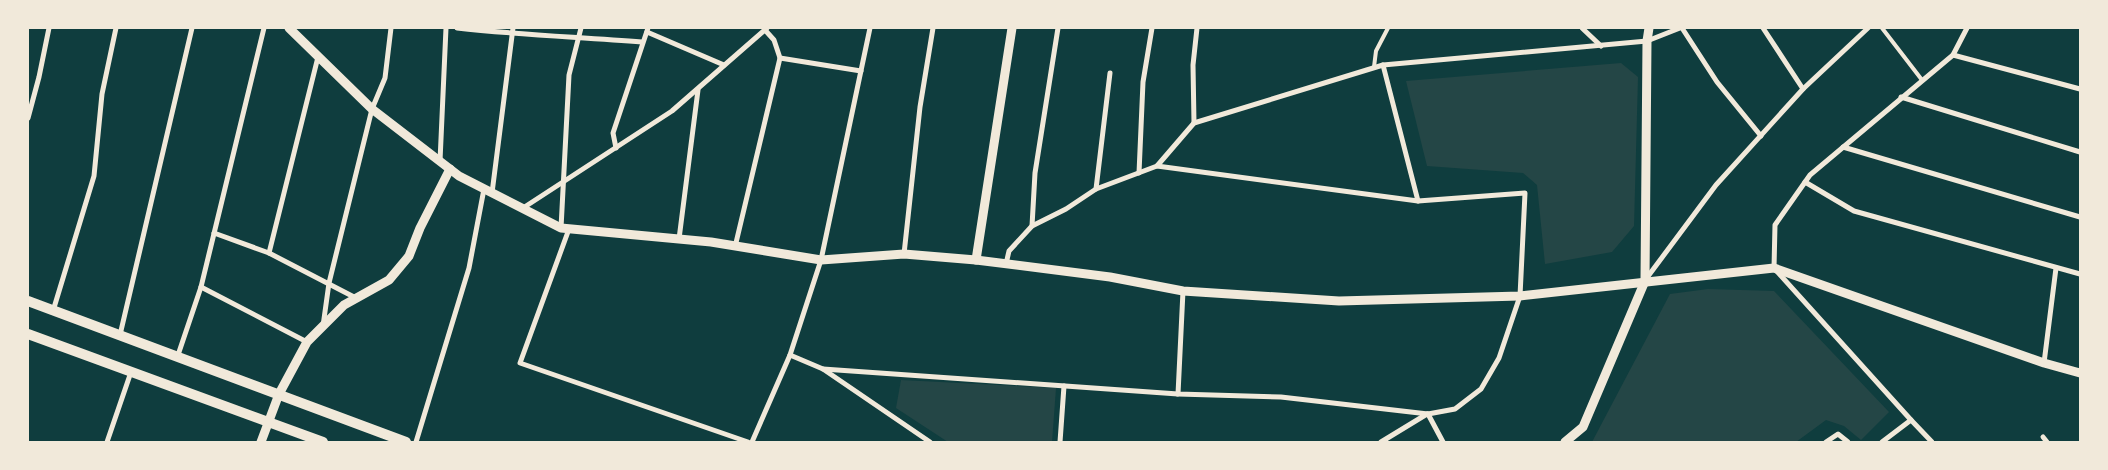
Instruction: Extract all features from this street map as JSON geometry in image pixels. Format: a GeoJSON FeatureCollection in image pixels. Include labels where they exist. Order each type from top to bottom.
{"type":"FeatureCollection","features":[{"type":"Feature","properties":{"kind":"main road"},"geometry":{"type":"LineString","coordinates":[[28,301],[406,442]]}},
{"type":"Feature","properties":{"kind":"main road"},"geometry":{"type":"LineString","coordinates":[[28,334],[324,442]]}},
{"type":"Feature","properties":{"kind":"street"},"geometry":{"type":"LineString","coordinates":[[28,118],[49,28]]}},
{"type":"Feature","properties":{"kind":"street"},"geometry":{"type":"LineString","coordinates":[[53,310],[94,176],[102,94],[116,28]]}},
{"type":"Feature","properties":{"kind":"street"},"geometry":{"type":"LineString","coordinates":[[120,335],[192,28]]}},
{"type":"Feature","properties":{"kind":"street"},"geometry":{"type":"LineString","coordinates":[[177,358],[201,287],[264,28]]}},
{"type":"Feature","properties":{"kind":"street"},"geometry":{"type":"LineString","coordinates":[[289,28],[372,110],[459,176],[565,228],[710,242],[735,248],[821,260],[904,254],[976,260],[1110,276],[1182,291],[1339,301],[1520,296],[1774,268],[2044,363],[2080,373]]}},
{"type":"Feature","properties":{"kind":"street"},"geometry":{"type":"LineString","coordinates":[[322,328],[329,283],[372,110],[385,78],[391,28]]}},
{"type":"Feature","properties":{"kind":"street"},"geometry":{"type":"LineString","coordinates":[[440,161],[446,28]]}},
{"type":"Feature","properties":{"kind":"street"},"geometry":{"type":"LineString","coordinates":[[457,28],[512,34],[642,42]]}},
{"type":"Feature","properties":{"kind":"street"},"geometry":{"type":"LineString","coordinates":[[416,442],[469,268],[488,191],[512,28]]}},
{"type":"Feature","properties":{"kind":"street"},"geometry":{"type":"LineString","coordinates":[[581,28],[568,75],[563,183],[565,228],[520,363],[748,442]]}},
{"type":"Feature","properties":{"kind":"street"},"geometry":{"type":"LineString","coordinates":[[752,442],[790,355],[821,260],[870,28]]}},
{"type":"Feature","properties":{"kind":"street"},"geometry":{"type":"LineString","coordinates":[[904,254],[920,107],[933,28]]}},
{"type":"Feature","properties":{"kind":"street"},"geometry":{"type":"LineString","coordinates":[[976,260],[1012,28]]}},
{"type":"Feature","properties":{"kind":"street"},"geometry":{"type":"LineString","coordinates":[[1032,226],[1035,173],[1058,28]]}},
{"type":"Feature","properties":{"kind":"street"},"geometry":{"type":"LineString","coordinates":[[1139,174],[1143,82],[1152,28]]}},
{"type":"Feature","properties":{"kind":"street"},"geometry":{"type":"LineString","coordinates":[[1194,123],[1193,65],[1197,28]]}},
{"type":"Feature","properties":{"kind":"street"},"geometry":{"type":"LineString","coordinates":[[1582,28],[1601,46]]}},
{"type":"Feature","properties":{"kind":"street"},"geometry":{"type":"LineString","coordinates":[[1644,281],[1647,41],[1649,28]]}},
{"type":"Feature","properties":{"kind":"street"},"geometry":{"type":"LineString","coordinates":[[1006,264],[1010,251],[1032,226],[1066,209],[1096,189],[1157,166],[1194,123],[1383,65],[1647,41],[1681,28],[1717,82],[1760,136]]}},
{"type":"Feature","properties":{"kind":"street"},"geometry":{"type":"LineString","coordinates":[[1763,28],[1802,89]]}},
{"type":"Feature","properties":{"kind":"street"},"geometry":{"type":"LineString","coordinates":[[1565,442],[1583,428],[1644,281],[1716,185],[1802,89],[1868,28]]}},
{"type":"Feature","properties":{"kind":"street"},"geometry":{"type":"LineString","coordinates":[[1932,442],[1774,268],[1775,225],[1810,174],[1953,54],[1967,28]]}},
{"type":"Feature","properties":{"kind":"street"},"geometry":{"type":"LineString","coordinates":[[523,208],[672,111],[766,29],[774,40],[780,58],[735,248]]}},
{"type":"Feature","properties":{"kind":"street"},"geometry":{"type":"LineString","coordinates":[[616,148],[613,133],[642,42],[648,30],[724,66]]}},
{"type":"Feature","properties":{"kind":"street"},"geometry":{"type":"LineString","coordinates":[[1953,54],[2080,89]]}},
{"type":"Feature","properties":{"kind":"street"},"geometry":{"type":"LineString","coordinates":[[269,253],[318,56]]}},
{"type":"Feature","properties":{"kind":"street"},"geometry":{"type":"LineString","coordinates":[[780,58],[862,71]]}},
{"type":"Feature","properties":{"kind":"street"},"geometry":{"type":"LineString","coordinates":[[1383,65],[1418,201]]}},
{"type":"Feature","properties":{"kind":"street"},"geometry":{"type":"LineString","coordinates":[[1096,189],[1110,73]]}},
{"type":"Feature","properties":{"kind":"street"},"geometry":{"type":"LineString","coordinates":[[679,239],[698,89]]}},
{"type":"Feature","properties":{"kind":"street"},"geometry":{"type":"LineString","coordinates":[[1901,97],[2080,152]]}},
{"type":"Feature","properties":{"kind":"street"},"geometry":{"type":"LineString","coordinates":[[1843,147],[2080,217]]}},
{"type":"Feature","properties":{"kind":"street"},"geometry":{"type":"LineString","coordinates":[[822,369],[1178,394],[1282,397],[1428,414],[1455,409],[1481,388],[1499,358],[1520,296],[1525,193],[1418,201],[1157,166]]}},
{"type":"Feature","properties":{"kind":"street"},"geometry":{"type":"LineString","coordinates":[[261,442],[279,394],[307,342],[344,305],[389,280],[409,256],[420,228],[450,168]]}},
{"type":"Feature","properties":{"kind":"street"},"geometry":{"type":"LineString","coordinates":[[1805,182],[1854,211],[2080,274]]}},
{"type":"Feature","properties":{"kind":"street"},"geometry":{"type":"LineString","coordinates":[[214,233],[269,253],[357,298]]}},
{"type":"Feature","properties":{"kind":"street"},"geometry":{"type":"LineString","coordinates":[[2044,363],[2056,268]]}},
{"type":"Feature","properties":{"kind":"street"},"geometry":{"type":"LineString","coordinates":[[201,287],[307,342]]}},
{"type":"Feature","properties":{"kind":"street"},"geometry":{"type":"LineString","coordinates":[[1178,394],[1182,291]]}},
{"type":"Feature","properties":{"kind":"street"},"geometry":{"type":"LineString","coordinates":[[790,355],[822,369],[930,442]]}},
{"type":"Feature","properties":{"kind":"street"},"geometry":{"type":"LineString","coordinates":[[107,442],[131,371]]}},
{"type":"Feature","properties":{"kind":"street"},"geometry":{"type":"LineString","coordinates":[[1060,442],[1064,386]]}},
{"type":"Feature","properties":{"kind":"street"},"geometry":{"type":"LineString","coordinates":[[1381,442],[1428,414]]}},
{"type":"Feature","properties":{"kind":"street"},"geometry":{"type":"LineString","coordinates":[[1428,414],[1443,442]]}},
{"type":"Feature","properties":{"kind":"street"},"geometry":{"type":"LineString","coordinates":[[1882,442],[1911,420]]}},
{"type":"Feature","properties":{"kind":"street"},"geometry":{"type":"LineString","coordinates":[[1826,442],[1838,434],[1848,442]]}},
{"type":"Feature","properties":{"kind":"street"},"geometry":{"type":"LineString","coordinates":[[2043,437],[2047,442]]}},
{"type":"Feature","properties":{"kind":"lane"},"geometry":{"type":"LineString","coordinates":[[1374,67],[1376,51],[1388,28]]}},
{"type":"Feature","properties":{"kind":"lane"},"geometry":{"type":"LineString","coordinates":[[1882,28],[1922,80]]}},
{"type":"Feature","properties":{"kind":"shaded area"},"geometry":{"type":"Polygon","coordinates":[[[1621,63],[1638,77],[1634,226],[1612,252],[1545,264],[1537,185],[1523,173],[1427,166],[1406,81],[1621,63]]]}},
{"type":"Feature","properties":{"kind":"shaded area"},"geometry":{"type":"Polygon","coordinates":[[[1708,289],[1774,291],[1889,412],[1861,440],[1844,426],[1826,420],[1796,442],[1592,442],[1670,294],[1708,289]]]}},
{"type":"Feature","properties":{"kind":"shaded area"},"geometry":{"type":"Polygon","coordinates":[[[901,380],[1056,388],[1052,442],[948,442],[896,408],[901,380]]]}}]}
